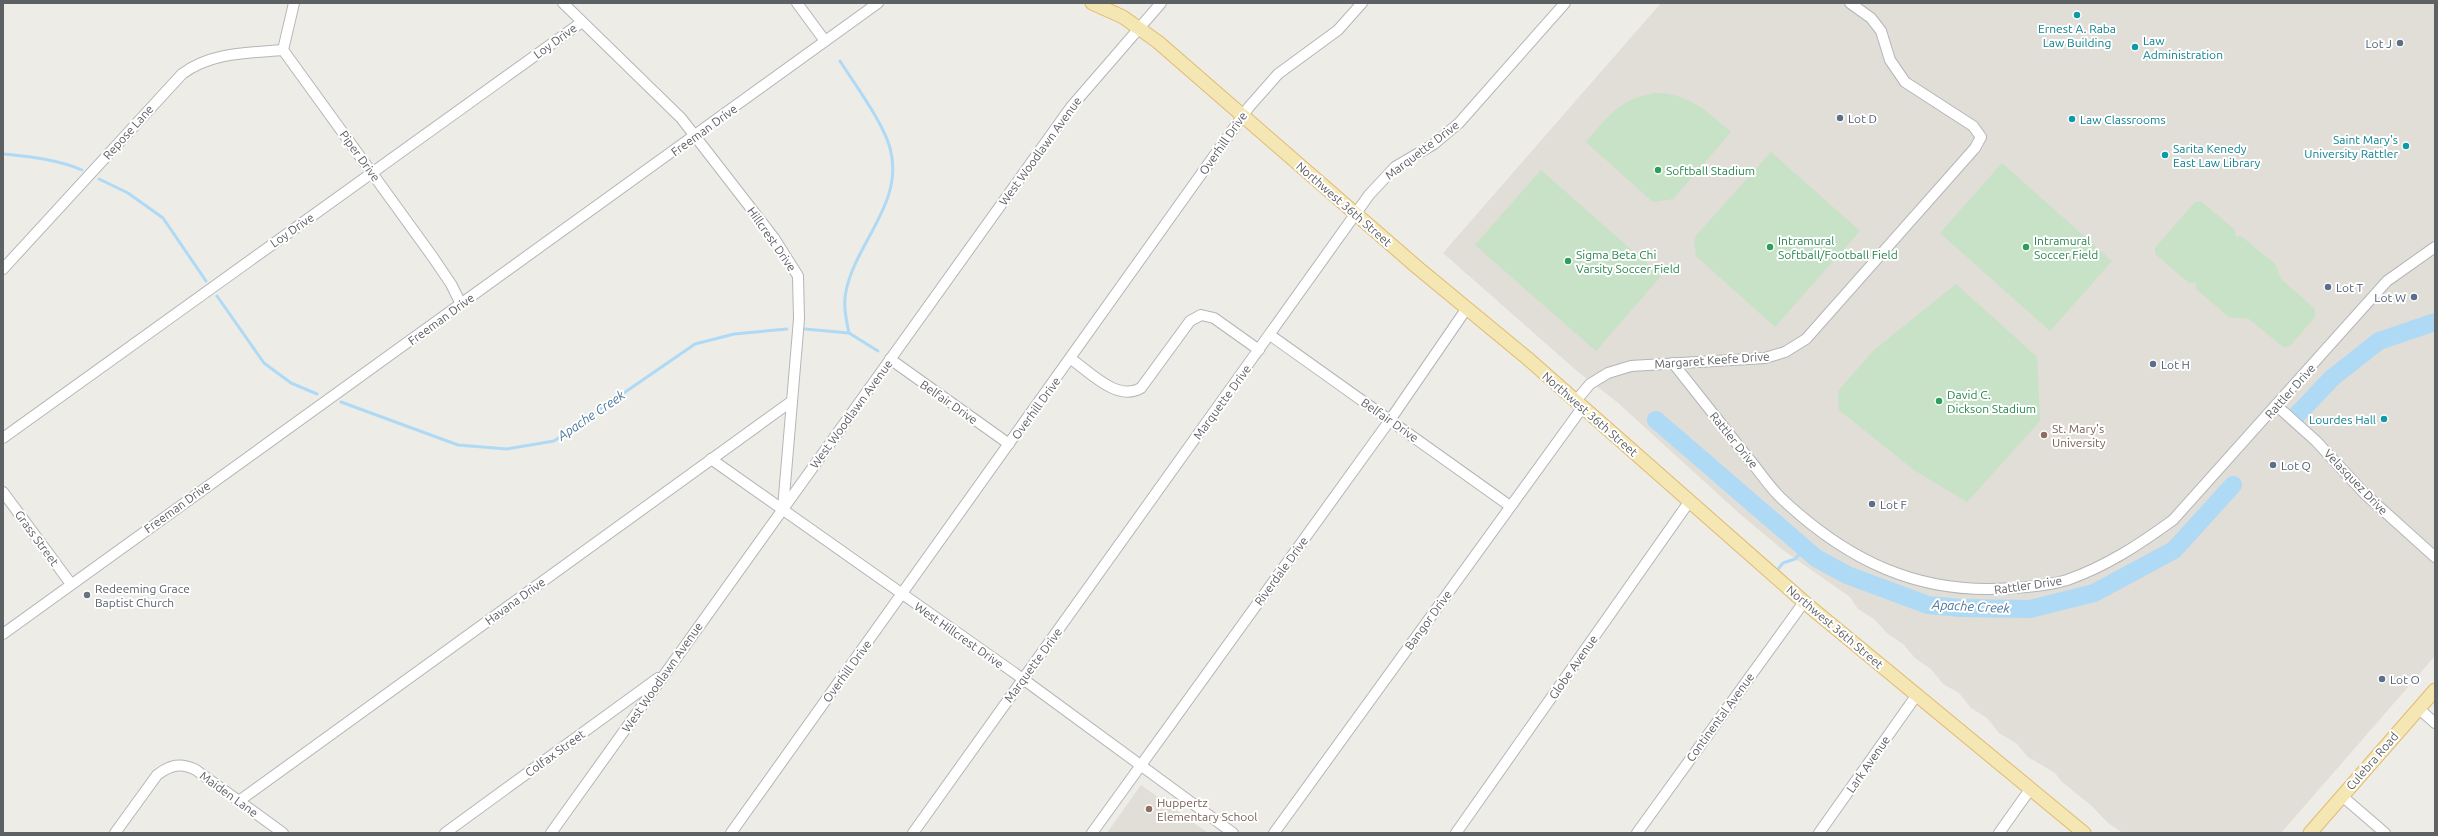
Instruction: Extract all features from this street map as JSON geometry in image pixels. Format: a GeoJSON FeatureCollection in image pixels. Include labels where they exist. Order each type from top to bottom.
{"type":"FeatureCollection","features":[{"type":"Feature","properties":{"kind":"main road","name":"Northwest 36th Street"},"geometry":{"type":"LineString","coordinates":[[1092,3],[1112,11],[1158,42],[1355,214],[1467,308],[1804,602],[1916,696],[2031,788],[2084,833]]}},
{"type":"Feature","properties":{"kind":"main road","name":"Culebra Road"},"geometry":{"type":"LineString","coordinates":[[2310,833],[2435,690]]}},
{"type":"Feature","properties":{"kind":"street"},"geometry":{"type":"LineString","coordinates":[[283,50],[294,3]]}},
{"type":"Feature","properties":{"kind":"street","name":"Hillcrest Drive"},"geometry":{"type":"LineString","coordinates":[[563,3],[681,118],[774,238],[798,276],[800,303],[783,508]]}},
{"type":"Feature","properties":{"kind":"street"},"geometry":{"type":"LineString","coordinates":[[797,3],[825,41]]}},
{"type":"Feature","properties":{"kind":"street","name":"Freeman Drive"},"geometry":{"type":"LineString","coordinates":[[3,634],[696,136],[878,3]]}},
{"type":"Feature","properties":{"kind":"street","name":"West Woodlawn Avenue"},"geometry":{"type":"LineString","coordinates":[[551,833],[1071,107],[1161,3]]}},
{"type":"Feature","properties":{"kind":"street","name":"Overhill Drive"},"geometry":{"type":"LineString","coordinates":[[731,833],[1071,359],[1243,116],[1278,74],[1338,30],[1362,3]]}},
{"type":"Feature","properties":{"kind":"street","name":"Marquette Drive"},"geometry":{"type":"LineString","coordinates":[[913,833],[1355,214],[1383,179],[1395,167],[1434,144],[1459,123],[1565,3]]}},
{"type":"Feature","properties":{"kind":"street","name":"Margaret Keefe Drive"},"geometry":{"type":"LineString","coordinates":[[1578,405],[1590,384],[1608,373],[1631,366],[1765,358],[1785,352],[1806,339],[1975,148],[1981,137],[1973,126],[1906,82],[1890,60],[1881,31],[1871,18],[1850,3]]}},
{"type":"Feature","properties":{"kind":"street","name":"Loy Drive"},"geometry":{"type":"LineString","coordinates":[[3,438],[582,22]]}},
{"type":"Feature","properties":{"kind":"street","name":"Piper Drive"},"geometry":{"type":"LineString","coordinates":[[283,50],[451,284],[461,304]]}},
{"type":"Feature","properties":{"kind":"street","name":"Repose Lane"},"geometry":{"type":"LineString","coordinates":[[3,268],[182,74],[195,65],[223,55],[283,50]]}},
{"type":"Feature","properties":{"kind":"street","name":"Rattler Drive"},"geometry":{"type":"LineString","coordinates":[[1673,363],[1779,496],[1823,535],[1860,558],[1906,578],[1937,585],[1987,591],[2029,587],[2066,580],[2100,566],[2134,548],[2173,520],[2277,406],[2387,281],[2435,247]]}},
{"type":"Feature","properties":{"kind":"street","name":"Riverdale Drive"},"geometry":{"type":"LineString","coordinates":[[1092,833],[1390,420],[1467,308]]}},
{"type":"Feature","properties":{"kind":"street"},"geometry":{"type":"LineString","coordinates":[[1071,359],[1117,391],[1136,391],[1141,388],[1190,321],[1201,315],[1214,318],[1259,350]]}},
{"type":"Feature","properties":{"kind":"street","name":"Belfair Drive"},"geometry":{"type":"LineString","coordinates":[[1270,335],[1510,506]]}},
{"type":"Feature","properties":{"kind":"street","name":"Belfair Drive"},"geometry":{"type":"LineString","coordinates":[[890,359],[1009,444]]}},
{"type":"Feature","properties":{"kind":"street","name":"Havana Drive"},"geometry":{"type":"LineString","coordinates":[[239,801],[792,401]]}},
{"type":"Feature","properties":{"kind":"street","name":"Bangor Drive"},"geometry":{"type":"LineString","coordinates":[[1274,833],[1510,506],[1578,405]]}},
{"type":"Feature","properties":{"kind":"street","name":"Velasquez Drive"},"geometry":{"type":"LineString","coordinates":[[2277,406],[2316,441],[2365,494],[2435,557]]}},
{"type":"Feature","properties":{"kind":"street"},"geometry":{"type":"LineString","coordinates":[[711,459],[783,508]]}},
{"type":"Feature","properties":{"kind":"street","name":"Grass Street"},"geometry":{"type":"LineString","coordinates":[[3,492],[71,584]]}},
{"type":"Feature","properties":{"kind":"street","name":"Globe Avenue"},"geometry":{"type":"LineString","coordinates":[[1456,833],[1689,502]]}},
{"type":"Feature","properties":{"kind":"street","name":"West Hillcrest Drive"},"geometry":{"type":"LineString","coordinates":[[783,508],[901,595],[1023,679],[1233,833]]}},
{"type":"Feature","properties":{"kind":"street","name":"Continental Avenue"},"geometry":{"type":"LineString","coordinates":[[1637,833],[1804,602]]}},
{"type":"Feature","properties":{"kind":"street","name":"Colfax Street"},"geometry":{"type":"LineString","coordinates":[[445,833],[665,673]]}},
{"type":"Feature","properties":{"kind":"street","name":"Lark Avenue"},"geometry":{"type":"LineString","coordinates":[[1819,833],[1916,696]]}},
{"type":"Feature","properties":{"kind":"street"},"geometry":{"type":"LineString","coordinates":[[2418,708],[2435,723]]}},
{"type":"Feature","properties":{"kind":"street","name":"Maiden Lane"},"geometry":{"type":"LineString","coordinates":[[115,833],[157,775],[172,766],[188,765],[283,833]]}},
{"type":"Feature","properties":{"kind":"street"},"geometry":{"type":"LineString","coordinates":[[1999,833],[2031,788]]}},
{"type":"Feature","properties":{"kind":"street"},"geometry":{"type":"LineString","coordinates":[[2342,796],[2385,833]]}},
{"type":"Feature","properties":{"kind":"shaded area","name":"St. Mary's University"},"geometry":{"type":"Polygon","coordinates":[[[1661,3],[2435,3],[2435,656],[2281,833],[2123,833],[2108,823],[2092,806],[2062,782],[2055,773],[2028,757],[2016,743],[1999,733],[1987,718],[1971,708],[1959,693],[1943,684],[1931,669],[1915,658],[1903,644],[1888,634],[1874,619],[1858,609],[1850,597],[1783,550],[1740,514],[1617,402],[1577,371],[1443,253],[1661,3]]]}},
{"type":"Feature","properties":{"kind":"shaded area","name":"Huppertz Elementary School"},"geometry":{"type":"Polygon","coordinates":[[[1141,785],[1208,833],[1107,833],[1141,785]]]}},
{"type":"Feature","properties":{"kind":"green space","name":"Softball Stadium"},"geometry":{"type":"Polygon","coordinates":[[[1655,93],[1678,96],[1688,100],[1697,105],[1731,132],[1673,199],[1653,202],[1586,142],[1608,117],[1624,104],[1655,93]]]}},
{"type":"Feature","properties":{"kind":"green space","name":"Intramural Softball/Football Field"},"geometry":{"type":"Polygon","coordinates":[[[1771,152],[1860,231],[1775,327],[1696,256],[1694,238],[1771,152]]]}},
{"type":"Feature","properties":{"kind":"green space","name":"Intramural Soccer Field"},"geometry":{"type":"Polygon","coordinates":[[[2002,163],[2112,261],[2050,331],[1940,233],[2002,163]]]}},
{"type":"Feature","properties":{"kind":"green space","name":"Sigma Beta Chi Varsity Soccer Field"},"geometry":{"type":"Polygon","coordinates":[[[1541,170],[1661,276],[1596,351],[1475,245],[1541,170]]]}},
{"type":"Feature","properties":{"kind":"green space"},"geometry":{"type":"Polygon","coordinates":[[[2201,201],[2235,230],[2236,237],[2241,236],[2275,264],[2282,280],[2315,309],[2315,317],[2290,346],[2283,347],[2249,319],[2229,317],[2196,289],[2196,283],[2189,283],[2155,254],[2155,248],[2195,202],[2201,201]]]}},
{"type":"Feature","properties":{"kind":"green space","name":"David C. Dickson Stadium"},"geometry":{"type":"Polygon","coordinates":[[[1956,284],[2037,357],[2040,421],[1967,502],[1914,470],[1839,410],[1838,391],[1873,351],[1956,284]]]}},
{"type":"Feature","properties":{"kind":"waterway"},"geometry":{"type":"LineString","coordinates":[[840,61],[881,127],[890,148],[893,168],[891,186],[885,204],[851,273],[846,291],[845,307],[849,333]]}},
{"type":"Feature","properties":{"kind":"waterway","name":"Apache Creek"},"geometry":{"type":"LineString","coordinates":[[3,154],[33,157],[63,163],[82,170]]}},
{"type":"Feature","properties":{"kind":"waterway","name":"Apache Creek"},"geometry":{"type":"LineString","coordinates":[[99,179],[128,193],[163,218],[206,281]]}},
{"type":"Feature","properties":{"kind":"waterway","name":"Apache Creek"},"geometry":{"type":"LineString","coordinates":[[217,296],[264,363],[291,383],[317,394]]}},
{"type":"Feature","properties":{"kind":"waterway","name":"Apache Creek"},"geometry":{"type":"LineString","coordinates":[[2297,415],[2332,378],[2379,341],[2435,322]]}},
{"type":"Feature","properties":{"kind":"waterway","name":"Apache Creek"},"geometry":{"type":"LineString","coordinates":[[341,402],[458,445],[507,449],[554,441],[695,344],[734,334],[787,329]]}},
{"type":"Feature","properties":{"kind":"waterway","name":"Apache Creek"},"geometry":{"type":"LineString","coordinates":[[805,329],[849,333],[878,351]]}},
{"type":"Feature","properties":{"kind":"waterway","name":"Apache Creek"},"geometry":{"type":"LineString","coordinates":[[1656,420],[1816,558],[1847,575],[1928,605],[1961,608],[2030,609],[2094,593],[2174,550],[2233,485]]}},
{"type":"Feature","properties":{"kind":"waterway"},"geometry":{"type":"LineString","coordinates":[[1779,568],[1783,563],[1795,559],[1805,548]]}},
{"type":"Feature","properties":{"kind":"place","name":"Ernest A. Raba Law Building"},"geometry":{"type":"Point","coordinates":[2077,15]}},
{"type":"Feature","properties":{"kind":"place","name":"Lot J"},"geometry":{"type":"Point","coordinates":[2400,43]}},
{"type":"Feature","properties":{"kind":"place","name":"Law Administration"},"geometry":{"type":"Point","coordinates":[2135,47]}},
{"type":"Feature","properties":{"kind":"place","name":"Lot D"},"geometry":{"type":"Point","coordinates":[1840,118]}},
{"type":"Feature","properties":{"kind":"place","name":"Law Classrooms"},"geometry":{"type":"Point","coordinates":[2072,119]}},
{"type":"Feature","properties":{"kind":"place","name":"Saint Mary's University Rattler"},"geometry":{"type":"Point","coordinates":[2406,146]}},
{"type":"Feature","properties":{"kind":"place","name":"Sarita Kenedy East Law Library"},"geometry":{"type":"Point","coordinates":[2165,155]}},
{"type":"Feature","properties":{"kind":"place","name":"Softball Stadium"},"geometry":{"type":"Point","coordinates":[1658,170]}},
{"type":"Feature","properties":{"kind":"place","name":"Intramural Softball/Football Field"},"geometry":{"type":"Point","coordinates":[1770,247]}},
{"type":"Feature","properties":{"kind":"place","name":"Intramural Soccer Field"},"geometry":{"type":"Point","coordinates":[2026,247]}},
{"type":"Feature","properties":{"kind":"place","name":"Sigma Beta Chi Varsity Soccer Field"},"geometry":{"type":"Point","coordinates":[1568,261]}},
{"type":"Feature","properties":{"kind":"place","name":"Lot T"},"geometry":{"type":"Point","coordinates":[2328,287]}},
{"type":"Feature","properties":{"kind":"place","name":"Lot W"},"geometry":{"type":"Point","coordinates":[2414,297]}},
{"type":"Feature","properties":{"kind":"place","name":"Lot H"},"geometry":{"type":"Point","coordinates":[2153,364]}},
{"type":"Feature","properties":{"kind":"place","name":"David C. Dickson Stadium"},"geometry":{"type":"Point","coordinates":[1939,401]}},
{"type":"Feature","properties":{"kind":"place","name":"Lourdes Hall"},"geometry":{"type":"Point","coordinates":[2384,419]}},
{"type":"Feature","properties":{"kind":"place","name":"St. Mary's University"},"geometry":{"type":"Point","coordinates":[2044,435]}},
{"type":"Feature","properties":{"kind":"place","name":"Lot Q"},"geometry":{"type":"Point","coordinates":[2273,465]}},
{"type":"Feature","properties":{"kind":"place","name":"Lot F"},"geometry":{"type":"Point","coordinates":[1872,504]}},
{"type":"Feature","properties":{"kind":"place","name":"Redeeming Grace Baptist Church"},"geometry":{"type":"Point","coordinates":[87,595]}},
{"type":"Feature","properties":{"kind":"place","name":"Lot O"},"geometry":{"type":"Point","coordinates":[2382,679]}},
{"type":"Feature","properties":{"kind":"place","name":"Huppertz Elementary School"},"geometry":{"type":"Point","coordinates":[1149,809]}}]}
